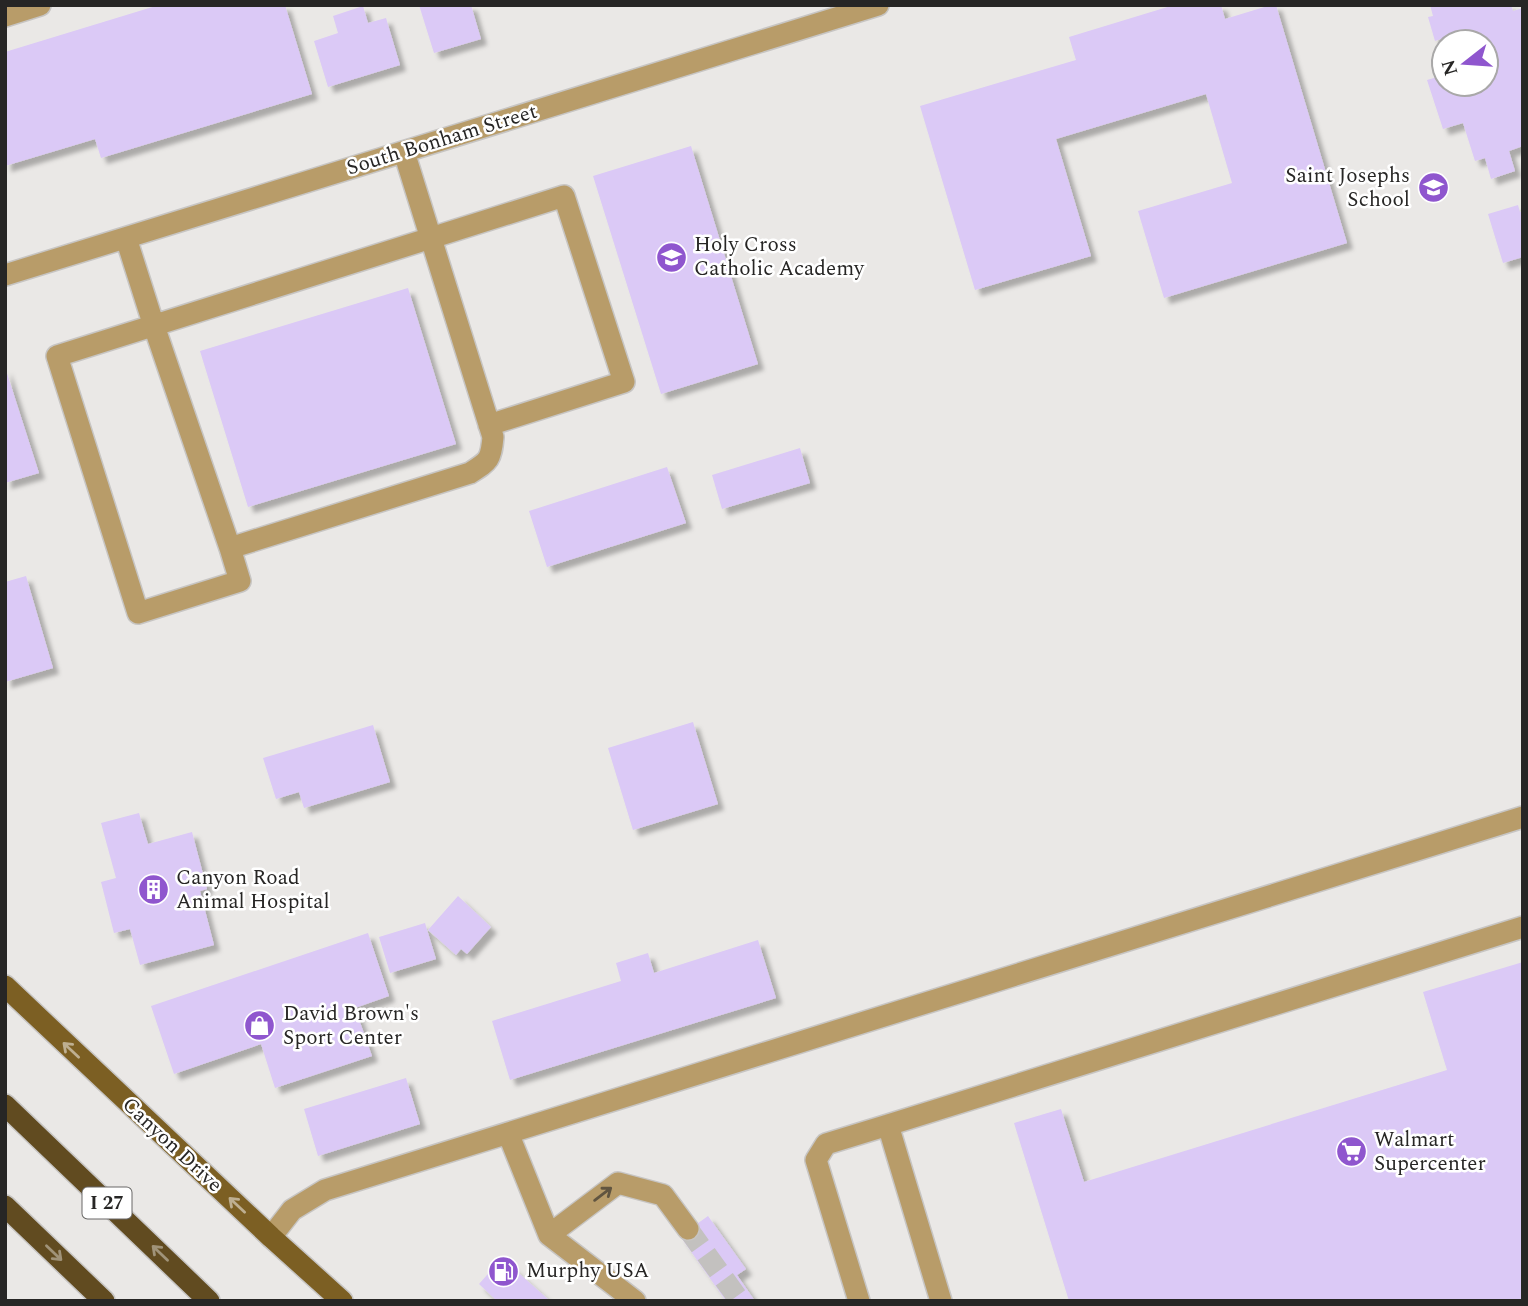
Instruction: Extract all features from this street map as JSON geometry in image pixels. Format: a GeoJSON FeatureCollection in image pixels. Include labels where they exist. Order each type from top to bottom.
{"type":"FeatureCollection","features":[{"type":"Feature","properties":{"kind":"highway","name":"I 27"},"geometry":{"type":"LineString","coordinates":[[5,1105],[209,1301]]}},
{"type":"Feature","properties":{"kind":"highway"},"geometry":{"type":"LineString","coordinates":[[5,1206],[104,1301]]}},
{"type":"Feature","properties":{"kind":"main road","name":"Canyon Drive"},"geometry":{"type":"LineString","coordinates":[[5,986],[342,1301]]}},
{"type":"Feature","properties":{"kind":"street"},"geometry":{"type":"LineString","coordinates":[[5,16],[40,5]]}},
{"type":"Feature","properties":{"kind":"street","name":"South Bonham Street"},"geometry":{"type":"LineString","coordinates":[[5,275],[878,5]]}},
{"type":"Feature","properties":{"kind":"street"},"geometry":{"type":"LineString","coordinates":[[230,548],[470,473],[486,463],[492,451],[493,437],[404,152]]}},
{"type":"Feature","properties":{"kind":"street"},"geometry":{"type":"LineString","coordinates":[[126,238],[154,326],[240,581],[138,613],[57,356],[154,326],[564,196],[624,382],[489,425]]}},
{"type":"Feature","properties":{"kind":"street"},"geometry":{"type":"LineString","coordinates":[[271,1237],[292,1210],[325,1190],[1523,817]]}},
{"type":"Feature","properties":{"kind":"street"},"geometry":{"type":"LineString","coordinates":[[859,1301],[816,1160],[826,1144],[1523,927]]}},
{"type":"Feature","properties":{"kind":"street"},"geometry":{"type":"LineString","coordinates":[[888,1125],[942,1301]]}},
{"type":"Feature","properties":{"kind":"street"},"geometry":{"type":"LineString","coordinates":[[508,1133],[549,1235],[635,1301]]}},
{"type":"Feature","properties":{"kind":"street"},"geometry":{"type":"LineString","coordinates":[[549,1235],[618,1183],[663,1195],[688,1229]]}},
{"type":"Feature","properties":{"kind":"building"},"geometry":{"type":"Polygon","coordinates":[[[159,5],[285,5],[312,94],[101,158],[95,139],[5,166],[5,52],[159,5]]]}},
{"type":"Feature","properties":{"kind":"building"},"geometry":{"type":"Polygon","coordinates":[[[419,5],[471,5],[481,39],[434,53],[419,5]]]}},
{"type":"Feature","properties":{"kind":"building"},"geometry":{"type":"Polygon","coordinates":[[[1174,5],[1221,5],[1225,19],[1276,5],[1347,243],[1164,298],[1138,211],[1232,183],[1206,94],[1056,139],[1091,256],[975,290],[920,106],[1076,60],[1069,37],[1174,5]]]}},
{"type":"Feature","properties":{"kind":"building"},"geometry":{"type":"Polygon","coordinates":[[[1430,5],[1511,5],[1513,11],[1523,8],[1523,146],[1509,151],[1515,171],[1491,179],[1485,158],[1475,161],[1463,123],[1443,129],[1433,98],[1500,98],[1500,28],[1431,28],[1428,17],[1433,16],[1430,5]]]}},
{"type":"Feature","properties":{"kind":"building"},"geometry":{"type":"Polygon","coordinates":[[[363,6],[368,23],[386,18],[400,65],[328,87],[314,41],[338,33],[333,16],[363,6]]]}},
{"type":"Feature","properties":{"kind":"building"},"geometry":{"type":"Polygon","coordinates":[[[691,146],[758,364],[661,394],[593,176],[691,146]]]}},
{"type":"Feature","properties":{"kind":"building"},"geometry":{"type":"Polygon","coordinates":[[[1518,205],[1520,212],[1523,211],[1523,257],[1503,263],[1488,214],[1518,205]]]}},
{"type":"Feature","properties":{"kind":"building"},"geometry":{"type":"Polygon","coordinates":[[[408,288],[456,444],[248,507],[200,351],[408,288]]]}},
{"type":"Feature","properties":{"kind":"building"},"geometry":{"type":"Polygon","coordinates":[[[5,367],[39,473],[5,483],[5,367]]]}},
{"type":"Feature","properties":{"kind":"building"},"geometry":{"type":"Polygon","coordinates":[[[800,448],[810,483],[722,509],[712,475],[800,448]]]}},
{"type":"Feature","properties":{"kind":"building"},"geometry":{"type":"Polygon","coordinates":[[[667,467],[686,523],[547,567],[529,511],[667,467]]]}},
{"type":"Feature","properties":{"kind":"building"},"geometry":{"type":"Polygon","coordinates":[[[26,576],[53,668],[5,682],[5,582],[26,576]]]}},
{"type":"Feature","properties":{"kind":"building"},"geometry":{"type":"Polygon","coordinates":[[[693,722],[718,804],[633,830],[608,748],[693,722]]]}},
{"type":"Feature","properties":{"kind":"building"},"geometry":{"type":"Polygon","coordinates":[[[373,725],[390,782],[304,808],[299,792],[276,799],[263,758],[373,725]]]}},
{"type":"Feature","properties":{"kind":"building","name":"Canyon Road Animal Hospital"},"geometry":{"type":"Polygon","coordinates":[[[139,813],[148,844],[192,832],[207,889],[200,891],[214,945],[140,965],[130,929],[114,933],[101,882],[116,878],[101,823],[139,813]]]}},
{"type":"Feature","properties":{"kind":"building"},"geometry":{"type":"Polygon","coordinates":[[[458,896],[491,927],[467,954],[461,949],[456,955],[428,930],[458,896]]]}},
{"type":"Feature","properties":{"kind":"building"},"geometry":{"type":"Polygon","coordinates":[[[425,923],[436,959],[390,973],[379,937],[425,923]]]}},
{"type":"Feature","properties":{"kind":"building","name":"David Brown's Sport Center"},"geometry":{"type":"Polygon","coordinates":[[[368,933],[389,996],[355,1008],[372,1056],[275,1088],[261,1044],[174,1074],[151,1006],[368,933]]]}},
{"type":"Feature","properties":{"kind":"building"},"geometry":{"type":"Polygon","coordinates":[[[758,940],[776,998],[510,1080],[492,1021],[621,981],[616,963],[648,953],[654,973],[758,940]]]}},
{"type":"Feature","properties":{"kind":"building","name":"Walmart Supercenter"},"geometry":{"type":"Polygon","coordinates":[[[1523,962],[1523,1301],[1069,1301],[1014,1123],[1061,1109],[1084,1182],[1447,1070],[1423,992],[1523,962]]]}},
{"type":"Feature","properties":{"kind":"building"},"geometry":{"type":"Polygon","coordinates":[[[406,1078],[420,1124],[318,1156],[304,1109],[406,1078]]]}},
{"type":"Feature","properties":{"kind":"building"},"geometry":{"type":"Polygon","coordinates":[[[708,1216],[746,1269],[737,1275],[755,1301],[726,1301],[680,1236],[708,1216]]]}},
{"type":"Feature","properties":{"kind":"building","name":"Murphy USA"},"geometry":{"type":"Polygon","coordinates":[[[502,1258],[550,1301],[497,1301],[479,1284],[502,1258]]]}},
{"type":"Feature","properties":{"kind":"tunnel"},"geometry":{"type":"LineString","coordinates":[[688,1229],[740,1301]]}},
{"type":"Feature","properties":{"kind":"place","name":"Saint Josephs School"},"geometry":{"type":"Point","coordinates":[1433,188]}},
{"type":"Feature","properties":{"kind":"place","name":"Holy Cross Catholic Academy"},"geometry":{"type":"Point","coordinates":[671,257]}},
{"type":"Feature","properties":{"kind":"place","name":"Canyon Road Animal Hospital"},"geometry":{"type":"Point","coordinates":[153,890]}},
{"type":"Feature","properties":{"kind":"place","name":"David Brown's Sport Center"},"geometry":{"type":"Point","coordinates":[260,1026]}},
{"type":"Feature","properties":{"kind":"place","name":"Walmart Supercenter"},"geometry":{"type":"Point","coordinates":[1351,1152]}},
{"type":"Feature","properties":{"kind":"place","name":"Murphy USA"},"geometry":{"type":"Point","coordinates":[503,1271]}}]}
